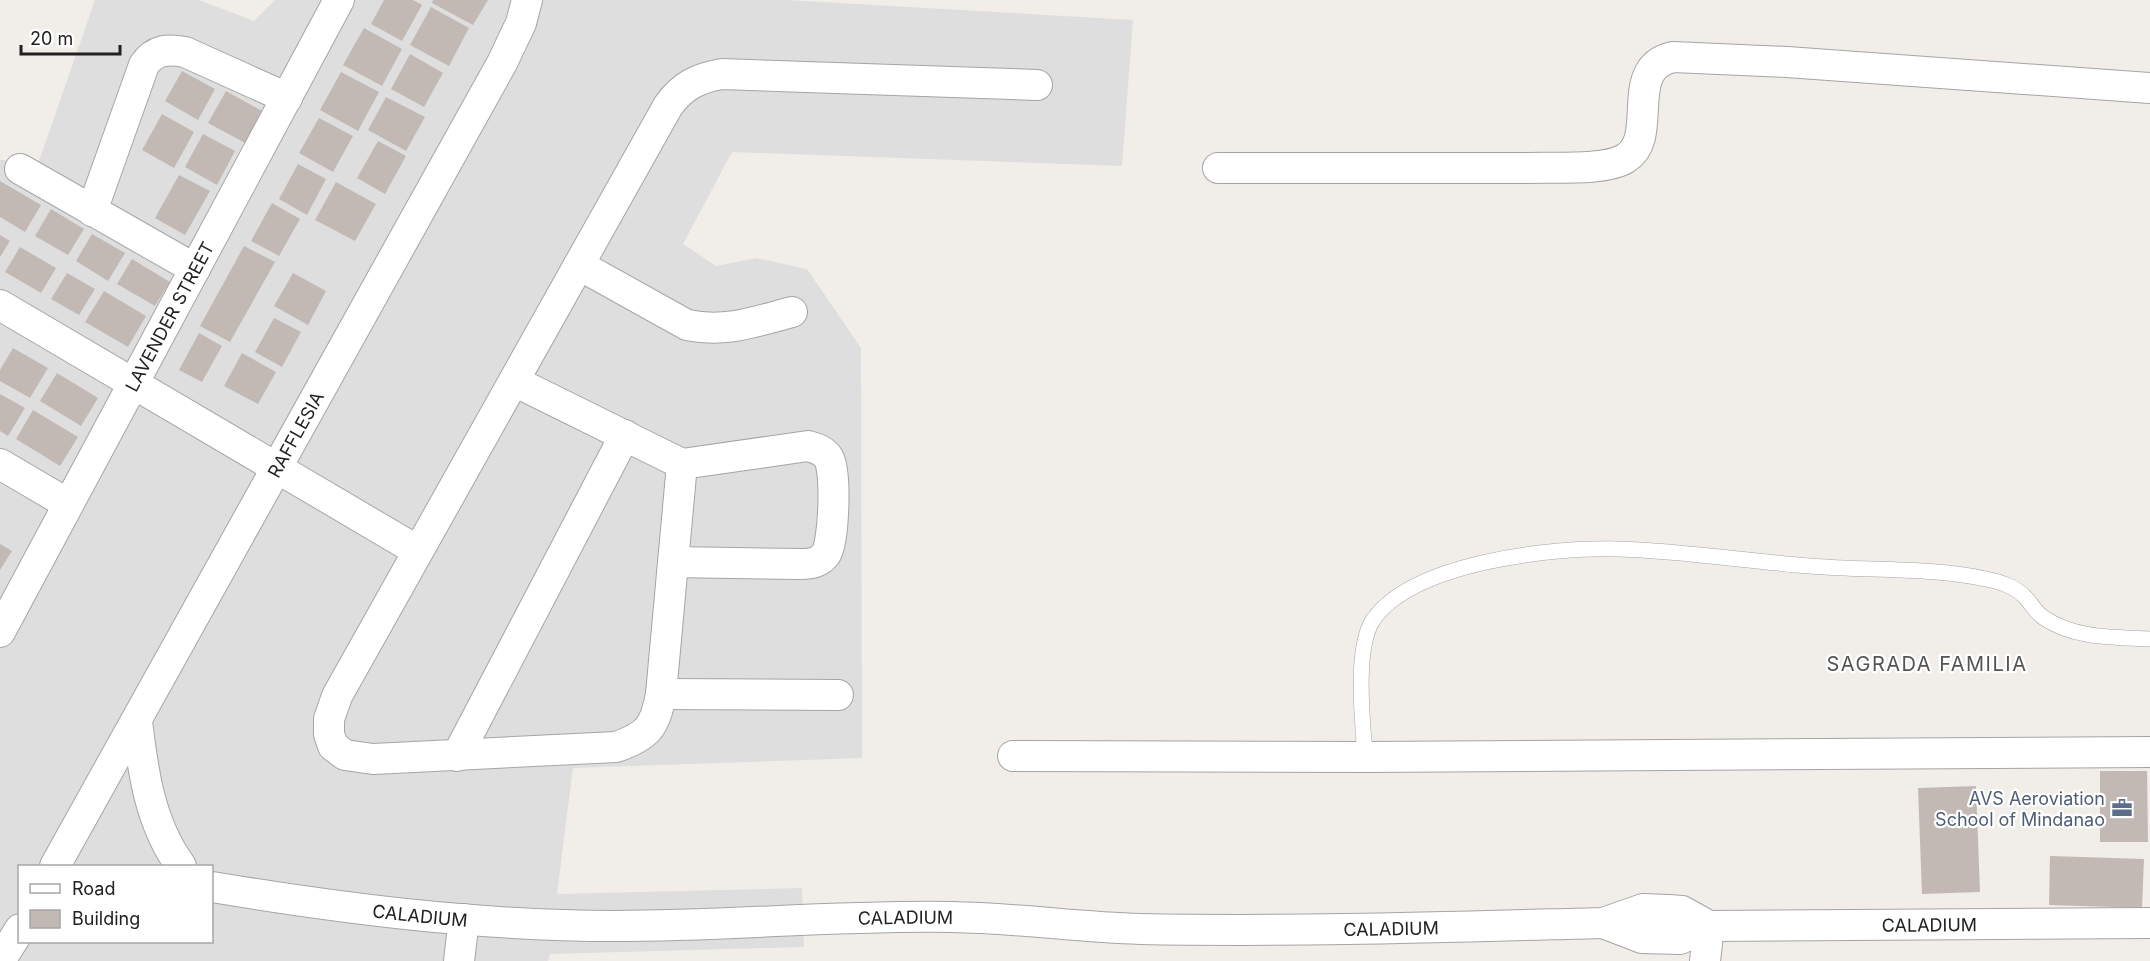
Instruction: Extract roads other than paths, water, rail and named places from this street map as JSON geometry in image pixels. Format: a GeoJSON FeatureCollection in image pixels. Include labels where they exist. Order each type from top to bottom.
{"type":"FeatureCollection","features":[{"type":"Feature","properties":{"kind":"street","name":"LAVENDER STREET"},"geometry":{"type":"LineString","coordinates":[[0,632],[339,0]]}},
{"type":"Feature","properties":{"kind":"street","name":"RAFFLESIA"},"geometry":{"type":"LineString","coordinates":[[56,865],[502,63],[521,23],[527,0]]}},
{"type":"Feature","properties":{"kind":"street"},"geometry":{"type":"LineString","coordinates":[[92,211],[144,65],[159,51],[185,52],[287,98]]}},
{"type":"Feature","properties":{"kind":"street"},"geometry":{"type":"LineString","coordinates":[[1218,168],[1529,168],[1611,164],[1624,160],[1636,147],[1648,77],[1653,66],[1661,60],[1673,57],[1787,62],[2150,88]]}},
{"type":"Feature","properties":{"kind":"street"},"geometry":{"type":"LineString","coordinates":[[682,464],[661,694],[657,715],[647,732],[633,741],[616,747],[457,756],[373,759],[345,755],[333,746],[329,734],[329,719],[337,696],[668,106],[678,92],[690,83],[706,76],[722,74],[1037,85]]}},
{"type":"Feature","properties":{"kind":"street"},"geometry":{"type":"LineString","coordinates":[[20,169],[195,269]]}},
{"type":"Feature","properties":{"kind":"street"},"geometry":{"type":"LineString","coordinates":[[579,265],[687,325],[707,329],[726,329],[792,312]]}},
{"type":"Feature","properties":{"kind":"street"},"geometry":{"type":"LineString","coordinates":[[0,305],[418,551]]}},
{"type":"Feature","properties":{"kind":"street"},"geometry":{"type":"LineString","coordinates":[[514,381],[682,464],[808,446],[820,450],[828,457],[834,472],[830,544],[820,560],[813,564],[673,562]]}},
{"type":"Feature","properties":{"kind":"street"},"geometry":{"type":"LineString","coordinates":[[457,756],[625,435]]}},
{"type":"Feature","properties":{"kind":"street"},"geometry":{"type":"LineString","coordinates":[[0,464],[68,504]]}},
{"type":"Feature","properties":{"kind":"street"},"geometry":{"type":"LineString","coordinates":[[661,694],[838,695]]}},
{"type":"Feature","properties":{"kind":"street"},"geometry":{"type":"LineString","coordinates":[[137,721],[142,762],[157,825],[180,865]]}},
{"type":"Feature","properties":{"kind":"street"},"geometry":{"type":"LineString","coordinates":[[1013,756],[1365,757],[2150,752]]}},
{"type":"Feature","properties":{"kind":"street","name":"CALADIUM"},"geometry":{"type":"LineString","coordinates":[[213,887],[310,903],[553,926],[620,926],[836,917],[953,917],[1136,928],[1284,931],[1603,923],[1643,909],[1682,911],[1709,926],[2150,923]]}},
{"type":"Feature","properties":{"kind":"street"},"geometry":{"type":"LineString","coordinates":[[459,961],[464,919]]}},
{"type":"Feature","properties":{"kind":"street"},"geometry":{"type":"LineString","coordinates":[[1705,961],[1709,926]]}},
{"type":"Feature","properties":{"kind":"street"},"geometry":{"type":"LineString","coordinates":[[0,961],[18,933]]}},
{"type":"Feature","properties":{"kind":"lane"},"geometry":{"type":"LineString","coordinates":[[1365,757],[1362,683],[1364,649],[1372,622],[1388,603],[1422,582],[1465,566],[1549,553],[1616,549],[1666,551],[1812,567],[1922,572],[1984,578],[2006,584],[2023,595],[2041,616],[2066,630],[2098,637],[2150,639]]}},
{"type":"Feature","properties":{"kind":"place","name":"AVS Aeroviation School of Mindanao"},"geometry":{"type":"Point","coordinates":[2122,808]}},
{"type":"Feature","properties":{"kind":"district","name":"SAGRADA FAMILIA"},"geometry":{"type":"Point","coordinates":[1927,664]}}]}
